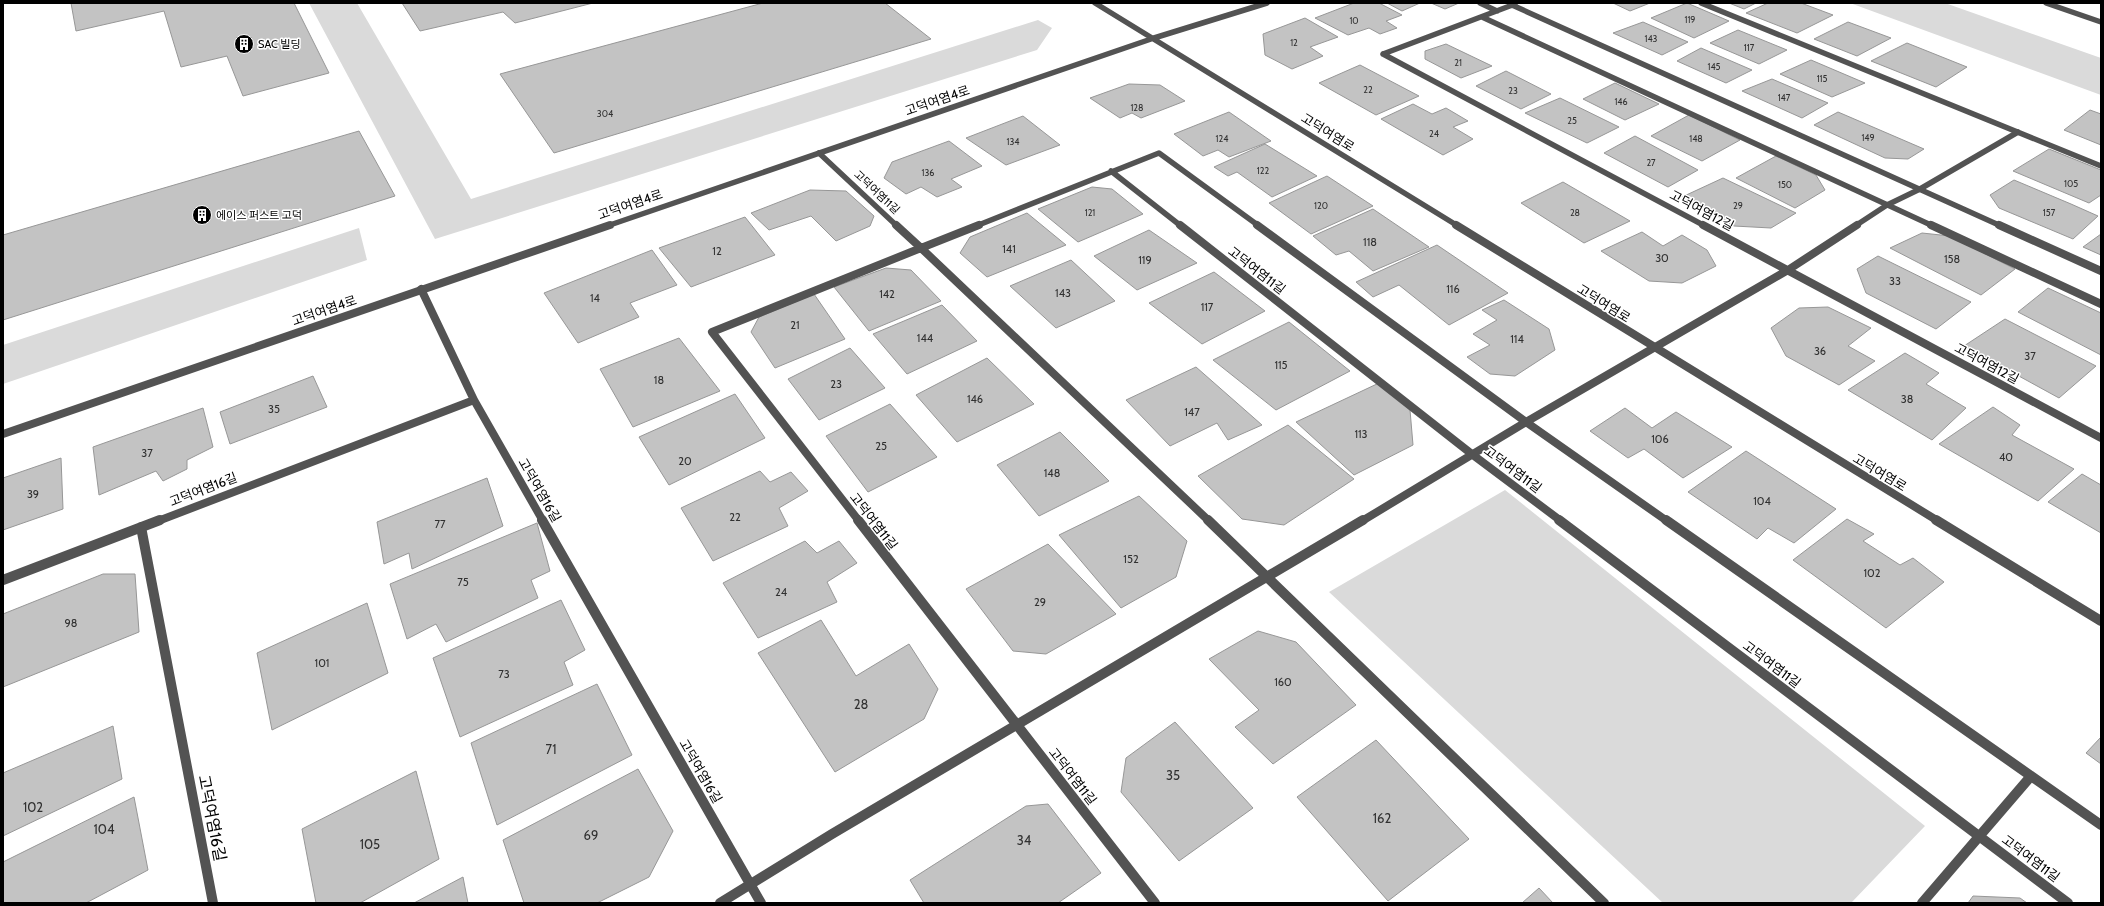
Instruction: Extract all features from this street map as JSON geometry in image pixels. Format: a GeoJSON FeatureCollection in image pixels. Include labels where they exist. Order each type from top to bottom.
{"type":"FeatureCollection","features":[{"type":"Feature","properties":{"kind":"street","name":"고덕여염로"},"geometry":{"type":"LineString","coordinates":[[1095,3],[1154,38],[1655,349],[2101,621]]}},
{"type":"Feature","properties":{"kind":"street","name":"고덕여염4로"},"geometry":{"type":"LineString","coordinates":[[3,434],[1154,38],[1267,3]]}},
{"type":"Feature","properties":{"kind":"street"},"geometry":{"type":"LineString","coordinates":[[1480,3],[1497,11]]}},
{"type":"Feature","properties":{"kind":"street"},"geometry":{"type":"LineString","coordinates":[[1702,3],[2101,166]]}},
{"type":"Feature","properties":{"kind":"street"},"geometry":{"type":"LineString","coordinates":[[2046,3],[2101,22]]}},
{"type":"Feature","properties":{"kind":"street"},"geometry":{"type":"LineString","coordinates":[[1515,4],[2101,271]]}},
{"type":"Feature","properties":{"kind":"street","name":"고덕여염12길"},"geometry":{"type":"LineString","coordinates":[[1515,4],[1383,54],[2101,438]]}},
{"type":"Feature","properties":{"kind":"street"},"geometry":{"type":"LineString","coordinates":[[1482,17],[2101,304]]}},
{"type":"Feature","properties":{"kind":"street"},"geometry":{"type":"LineString","coordinates":[[720,903],[832,834],[1268,577],[1526,422],[1655,349],[1788,270],[1887,205],[1920,189],[2018,132]]}},
{"type":"Feature","properties":{"kind":"street","name":"고덕여염11길"},"geometry":{"type":"LineString","coordinates":[[819,153],[1268,577],[1604,903]]}},
{"type":"Feature","properties":{"kind":"street"},"geometry":{"type":"LineString","coordinates":[[1111,171],[1158,153],[1526,422],[2101,825]]}},
{"type":"Feature","properties":{"kind":"street","name":"고덕여염11길"},"geometry":{"type":"LineString","coordinates":[[1155,903],[712,332],[1111,171],[1473,455],[2068,903]]}},
{"type":"Feature","properties":{"kind":"street"},"geometry":{"type":"LineString","coordinates":[[421,289],[474,400]]}},
{"type":"Feature","properties":{"kind":"street","name":"고덕여염16길"},"geometry":{"type":"LineString","coordinates":[[3,580],[474,400],[761,903]]}},
{"type":"Feature","properties":{"kind":"street","name":"고덕여염16길"},"geometry":{"type":"LineString","coordinates":[[141,527],[213,903]]}},
{"type":"Feature","properties":{"kind":"street"},"geometry":{"type":"LineString","coordinates":[[1922,903],[2031,776]]}},
{"type":"Feature","properties":{"kind":"shaded area"},"geometry":{"type":"Polygon","coordinates":[[[309,3],[357,3],[471,199],[1038,20],[1052,28],[1037,50],[435,239],[309,3]]]}},
{"type":"Feature","properties":{"kind":"shaded area"},"geometry":{"type":"Polygon","coordinates":[[[1850,3],[1945,3],[2101,58],[2101,95],[1850,3]]]}},
{"type":"Feature","properties":{"kind":"shaded area"},"geometry":{"type":"Polygon","coordinates":[[[359,228],[367,260],[3,384],[3,345],[359,228]]]}},
{"type":"Feature","properties":{"kind":"shaded area"},"geometry":{"type":"Polygon","coordinates":[[[1505,490],[1925,826],[1851,903],[1663,903],[1329,592],[1505,490]]]}},
{"type":"Feature","properties":{"kind":"building","name":"SAC 빌딩"},"geometry":{"type":"Polygon","coordinates":[[[71,3],[294,3],[329,73],[243,96],[227,56],[181,67],[164,11],[76,31],[71,3]]]}},
{"type":"Feature","properties":{"kind":"building"},"geometry":{"type":"Polygon","coordinates":[[[402,3],[593,3],[515,23],[503,12],[420,31],[402,3]]]}},
{"type":"Feature","properties":{"kind":"building"},"geometry":{"type":"Polygon","coordinates":[[[763,3],[885,3],[931,39],[554,153],[500,74],[763,3]]]}},
{"type":"Feature","properties":{"kind":"building"},"geometry":{"type":"Polygon","coordinates":[[[1354,3],[1379,3],[1402,15],[1386,21],[1397,28],[1380,34],[1369,28],[1348,35],[1315,18],[1354,3]]]}},
{"type":"Feature","properties":{"kind":"building"},"geometry":{"type":"Polygon","coordinates":[[[1387,3],[1420,3],[1402,11],[1387,3]]]}},
{"type":"Feature","properties":{"kind":"building"},"geometry":{"type":"Polygon","coordinates":[[[1431,3],[1459,3],[1445,9],[1431,3]]]}},
{"type":"Feature","properties":{"kind":"building"},"geometry":{"type":"Polygon","coordinates":[[[1613,3],[1650,3],[1630,11],[1613,3]]]}},
{"type":"Feature","properties":{"kind":"building"},"geometry":{"type":"Polygon","coordinates":[[[1687,3],[1729,21],[1694,38],[1651,18],[1687,3]]]}},
{"type":"Feature","properties":{"kind":"building"},"geometry":{"type":"Polygon","coordinates":[[[1729,3],[1756,3],[1744,9],[1729,3]]]}},
{"type":"Feature","properties":{"kind":"building"},"geometry":{"type":"Polygon","coordinates":[[[1768,3],[1801,3],[1833,15],[1797,33],[1746,13],[1768,3]]]}},
{"type":"Feature","properties":{"kind":"building"},"geometry":{"type":"Polygon","coordinates":[[[1305,18],[1338,37],[1310,47],[1323,56],[1292,69],[1265,55],[1263,34],[1305,18]]]}},
{"type":"Feature","properties":{"kind":"building"},"geometry":{"type":"Polygon","coordinates":[[[1643,22],[1688,42],[1662,55],[1613,33],[1643,22]]]}},
{"type":"Feature","properties":{"kind":"building"},"geometry":{"type":"Polygon","coordinates":[[[1848,22],[1891,38],[1857,56],[1814,39],[1848,22]]]}},
{"type":"Feature","properties":{"kind":"building"},"geometry":{"type":"Polygon","coordinates":[[[1738,30],[1787,50],[1759,64],[1710,43],[1738,30]]]}},
{"type":"Feature","properties":{"kind":"building"},"geometry":{"type":"Polygon","coordinates":[[[1907,43],[1967,67],[1936,87],[1871,61],[1907,43]]]}},
{"type":"Feature","properties":{"kind":"building"},"geometry":{"type":"Polygon","coordinates":[[[1446,44],[1492,66],[1461,78],[1425,59],[1425,51],[1446,44]]]}},
{"type":"Feature","properties":{"kind":"building"},"geometry":{"type":"Polygon","coordinates":[[[1701,48],[1752,70],[1726,83],[1677,61],[1701,48]]]}},
{"type":"Feature","properties":{"kind":"building"},"geometry":{"type":"Polygon","coordinates":[[[1811,60],[1865,83],[1832,97],[1780,74],[1811,60]]]}},
{"type":"Feature","properties":{"kind":"building"},"geometry":{"type":"Polygon","coordinates":[[[1360,65],[1419,96],[1376,115],[1319,83],[1360,65]]]}},
{"type":"Feature","properties":{"kind":"building"},"geometry":{"type":"Polygon","coordinates":[[[1506,71],[1551,94],[1521,109],[1476,86],[1506,71]]]}},
{"type":"Feature","properties":{"kind":"building"},"geometry":{"type":"Polygon","coordinates":[[[1772,79],[1828,103],[1802,118],[1742,91],[1772,79]]]}},
{"type":"Feature","properties":{"kind":"building"},"geometry":{"type":"Polygon","coordinates":[[[1615,83],[1659,104],[1625,120],[1583,99],[1615,83]]]}},
{"type":"Feature","properties":{"kind":"building"},"geometry":{"type":"Polygon","coordinates":[[[1129,84],[1160,85],[1185,101],[1141,118],[1132,113],[1120,118],[1090,98],[1129,84]]]}},
{"type":"Feature","properties":{"kind":"building"},"geometry":{"type":"Polygon","coordinates":[[[1560,98],[1619,127],[1587,143],[1525,113],[1560,98]]]}},
{"type":"Feature","properties":{"kind":"building"},"geometry":{"type":"Polygon","coordinates":[[[1413,104],[1432,114],[1446,108],[1468,121],[1453,127],[1473,139],[1443,155],[1381,119],[1413,104]]]}},
{"type":"Feature","properties":{"kind":"building"},"geometry":{"type":"Polygon","coordinates":[[[2090,110],[2101,114],[2101,145],[2064,130],[2090,110]]]}},
{"type":"Feature","properties":{"kind":"building"},"geometry":{"type":"Polygon","coordinates":[[[1229,112],[1271,141],[1229,157],[1218,150],[1203,156],[1174,134],[1229,112]]]}},
{"type":"Feature","properties":{"kind":"building"},"geometry":{"type":"Polygon","coordinates":[[[1838,112],[1924,149],[1908,159],[1885,158],[1814,125],[1838,112]]]}},
{"type":"Feature","properties":{"kind":"building"},"geometry":{"type":"Polygon","coordinates":[[[1689,115],[1740,140],[1702,161],[1651,136],[1689,115]]]}},
{"type":"Feature","properties":{"kind":"building"},"geometry":{"type":"Polygon","coordinates":[[[1023,116],[1060,145],[1006,165],[966,138],[1023,116]]]}},
{"type":"Feature","properties":{"kind":"building","name":"에이스 퍼스트 고덕"},"geometry":{"type":"Polygon","coordinates":[[[359,131],[395,196],[3,320],[3,235],[359,131]]]}},
{"type":"Feature","properties":{"kind":"building"},"geometry":{"type":"Polygon","coordinates":[[[1635,136],[1698,170],[1668,187],[1604,153],[1635,136]]]}},
{"type":"Feature","properties":{"kind":"building"},"geometry":{"type":"Polygon","coordinates":[[[949,141],[982,166],[951,179],[962,187],[937,197],[921,187],[906,194],[884,178],[892,162],[949,141]]]}},
{"type":"Feature","properties":{"kind":"building"},"geometry":{"type":"Polygon","coordinates":[[[1265,144],[1317,176],[1272,197],[1237,172],[1228,176],[1214,167],[1265,144]]]}},
{"type":"Feature","properties":{"kind":"building"},"geometry":{"type":"Polygon","coordinates":[[[2049,149],[2101,170],[2101,195],[2089,203],[2013,171],[2049,149]]]}},
{"type":"Feature","properties":{"kind":"building"},"geometry":{"type":"Polygon","coordinates":[[[1776,156],[1816,175],[1825,190],[1795,208],[1736,178],[1776,156]]]}},
{"type":"Feature","properties":{"kind":"building"},"geometry":{"type":"Polygon","coordinates":[[[1327,176],[1373,206],[1311,234],[1269,203],[1327,176]]]}},
{"type":"Feature","properties":{"kind":"building"},"geometry":{"type":"Polygon","coordinates":[[[1723,178],[1796,213],[1771,228],[1734,226],[1682,197],[1723,178]]]}},
{"type":"Feature","properties":{"kind":"building"},"geometry":{"type":"Polygon","coordinates":[[[2014,180],[2098,216],[2073,239],[1999,208],[1990,195],[2014,180]]]}},
{"type":"Feature","properties":{"kind":"building"},"geometry":{"type":"Polygon","coordinates":[[[1563,182],[1630,221],[1584,243],[1521,203],[1563,182]]]}},
{"type":"Feature","properties":{"kind":"building"},"geometry":{"type":"Polygon","coordinates":[[[1092,187],[1112,189],[1143,214],[1078,242],[1038,209],[1092,187]]]}},
{"type":"Feature","properties":{"kind":"building"},"geometry":{"type":"Polygon","coordinates":[[[810,190],[846,191],[874,216],[870,226],[836,241],[811,216],[769,230],[751,213],[810,190]]]}},
{"type":"Feature","properties":{"kind":"building"},"geometry":{"type":"Polygon","coordinates":[[[1373,209],[1429,247],[1373,271],[1349,251],[1336,255],[1313,236],[1373,209]]]}},
{"type":"Feature","properties":{"kind":"building"},"geometry":{"type":"Polygon","coordinates":[[[1027,213],[1066,245],[987,277],[960,253],[970,237],[1027,213]]]}},
{"type":"Feature","properties":{"kind":"building"},"geometry":{"type":"Polygon","coordinates":[[[745,217],[775,255],[691,287],[659,248],[745,217]]]}},
{"type":"Feature","properties":{"kind":"building"},"geometry":{"type":"Polygon","coordinates":[[[1149,230],[1197,263],[1137,290],[1094,256],[1149,230]]]}},
{"type":"Feature","properties":{"kind":"building"},"geometry":{"type":"Polygon","coordinates":[[[1642,232],[1663,246],[1682,235],[1707,250],[1716,266],[1682,283],[1649,281],[1601,251],[1642,232]]]}},
{"type":"Feature","properties":{"kind":"building"},"geometry":{"type":"Polygon","coordinates":[[[1922,233],[1950,236],[2015,269],[1981,295],[1890,248],[1922,233]]]}},
{"type":"Feature","properties":{"kind":"building"},"geometry":{"type":"Polygon","coordinates":[[[2101,234],[2101,255],[2083,247],[2101,234]]]}},
{"type":"Feature","properties":{"kind":"building"},"geometry":{"type":"Polygon","coordinates":[[[1437,245],[1508,293],[1449,325],[1399,285],[1373,297],[1356,282],[1437,245]]]}},
{"type":"Feature","properties":{"kind":"building"},"geometry":{"type":"Polygon","coordinates":[[[652,250],[677,285],[630,303],[639,317],[578,343],[544,293],[652,250]]]}},
{"type":"Feature","properties":{"kind":"building"},"geometry":{"type":"Polygon","coordinates":[[[1878,256],[1971,302],[1936,329],[1866,293],[1857,269],[1878,256]]]}},
{"type":"Feature","properties":{"kind":"building"},"geometry":{"type":"Polygon","coordinates":[[[1071,260],[1115,301],[1056,328],[1010,286],[1071,260]]]}},
{"type":"Feature","properties":{"kind":"building"},"geometry":{"type":"Polygon","coordinates":[[[886,268],[911,270],[941,301],[869,331],[834,287],[886,268]]]}},
{"type":"Feature","properties":{"kind":"building"},"geometry":{"type":"Polygon","coordinates":[[[1214,272],[1265,311],[1202,344],[1149,303],[1214,272]]]}},
{"type":"Feature","properties":{"kind":"building"},"geometry":{"type":"Polygon","coordinates":[[[2048,288],[2101,313],[2101,355],[2018,312],[2048,288]]]}},
{"type":"Feature","properties":{"kind":"building"},"geometry":{"type":"Polygon","coordinates":[[[814,294],[845,339],[775,368],[751,332],[759,317],[814,294]]]}},
{"type":"Feature","properties":{"kind":"building"},"geometry":{"type":"Polygon","coordinates":[[[1504,300],[1549,329],[1555,350],[1515,376],[1490,374],[1467,357],[1490,345],[1473,334],[1497,320],[1482,310],[1504,300]]]}},
{"type":"Feature","properties":{"kind":"building"},"geometry":{"type":"Polygon","coordinates":[[[942,305],[977,341],[907,374],[873,334],[942,305]]]}},
{"type":"Feature","properties":{"kind":"building"},"geometry":{"type":"Polygon","coordinates":[[[1828,307],[1871,328],[1848,346],[1875,361],[1839,385],[1786,356],[1771,328],[1799,308],[1828,307]]]}},
{"type":"Feature","properties":{"kind":"building"},"geometry":{"type":"Polygon","coordinates":[[[2005,319],[2096,366],[2059,398],[1964,346],[2005,319]]]}},
{"type":"Feature","properties":{"kind":"building"},"geometry":{"type":"Polygon","coordinates":[[[1289,322],[1350,371],[1276,410],[1213,360],[1289,322]]]}},
{"type":"Feature","properties":{"kind":"building"},"geometry":{"type":"Polygon","coordinates":[[[679,338],[720,391],[633,427],[600,369],[679,338]]]}},
{"type":"Feature","properties":{"kind":"building"},"geometry":{"type":"Polygon","coordinates":[[[850,348],[885,388],[819,420],[788,379],[850,348]]]}},
{"type":"Feature","properties":{"kind":"building"},"geometry":{"type":"Polygon","coordinates":[[[1905,353],[1939,373],[1926,384],[1966,408],[1932,440],[1848,390],[1905,353]]]}},
{"type":"Feature","properties":{"kind":"building"},"geometry":{"type":"Polygon","coordinates":[[[987,358],[1034,404],[957,442],[916,395],[987,358]]]}},
{"type":"Feature","properties":{"kind":"building"},"geometry":{"type":"Polygon","coordinates":[[[1196,367],[1262,425],[1228,440],[1217,423],[1170,446],[1126,400],[1196,367]]]}},
{"type":"Feature","properties":{"kind":"building"},"geometry":{"type":"Polygon","coordinates":[[[313,376],[327,407],[230,444],[220,412],[313,376]]]}},
{"type":"Feature","properties":{"kind":"building"},"geometry":{"type":"Polygon","coordinates":[[[1379,383],[1410,410],[1413,445],[1354,475],[1296,422],[1379,383]]]}},
{"type":"Feature","properties":{"kind":"building"},"geometry":{"type":"Polygon","coordinates":[[[735,394],[765,438],[669,485],[639,437],[735,394]]]}},
{"type":"Feature","properties":{"kind":"building"},"geometry":{"type":"Polygon","coordinates":[[[890,404],[937,457],[868,492],[826,436],[890,404]]]}},
{"type":"Feature","properties":{"kind":"building"},"geometry":{"type":"Polygon","coordinates":[[[1993,407],[2020,425],[2012,435],[2074,469],[2038,501],[1939,444],[1993,407]]]}},
{"type":"Feature","properties":{"kind":"building"},"geometry":{"type":"Polygon","coordinates":[[[203,408],[213,447],[187,460],[187,469],[163,481],[156,471],[99,495],[93,447],[203,408]]]}},
{"type":"Feature","properties":{"kind":"building"},"geometry":{"type":"Polygon","coordinates":[[[1625,408],[1652,428],[1676,412],[1732,447],[1683,478],[1644,449],[1628,458],[1590,431],[1625,408]]]}},
{"type":"Feature","properties":{"kind":"building"},"geometry":{"type":"Polygon","coordinates":[[[1288,425],[1354,479],[1284,525],[1242,519],[1198,476],[1288,425]]]}},
{"type":"Feature","properties":{"kind":"building"},"geometry":{"type":"Polygon","coordinates":[[[1060,432],[1109,481],[1039,516],[997,465],[1060,432]]]}},
{"type":"Feature","properties":{"kind":"building"},"geometry":{"type":"Polygon","coordinates":[[[1746,451],[1836,509],[1794,543],[1768,528],[1757,539],[1688,492],[1746,451]]]}},
{"type":"Feature","properties":{"kind":"building"},"geometry":{"type":"Polygon","coordinates":[[[61,458],[63,509],[3,530],[3,478],[61,458]]]}},
{"type":"Feature","properties":{"kind":"building"},"geometry":{"type":"Polygon","coordinates":[[[760,471],[770,482],[791,472],[808,491],[779,508],[788,526],[713,561],[681,508],[760,471]]]}},
{"type":"Feature","properties":{"kind":"building"},"geometry":{"type":"Polygon","coordinates":[[[2082,474],[2101,485],[2101,533],[2048,502],[2082,474]]]}},
{"type":"Feature","properties":{"kind":"building"},"geometry":{"type":"Polygon","coordinates":[[[487,478],[503,526],[412,569],[409,553],[384,564],[377,522],[487,478]]]}},
{"type":"Feature","properties":{"kind":"building"},"geometry":{"type":"Polygon","coordinates":[[[1139,496],[1187,541],[1176,577],[1121,608],[1059,535],[1139,496]]]}},
{"type":"Feature","properties":{"kind":"building"},"geometry":{"type":"Polygon","coordinates":[[[1847,519],[1874,534],[1863,541],[1900,565],[1913,558],[1944,582],[1886,628],[1793,560],[1847,519]]]}},
{"type":"Feature","properties":{"kind":"building"},"geometry":{"type":"Polygon","coordinates":[[[537,523],[550,571],[531,580],[538,598],[446,642],[436,624],[407,639],[390,584],[537,523]]]}},
{"type":"Feature","properties":{"kind":"building"},"geometry":{"type":"Polygon","coordinates":[[[805,541],[817,553],[839,541],[857,563],[827,582],[837,602],[758,638],[723,583],[805,541]]]}},
{"type":"Feature","properties":{"kind":"building"},"geometry":{"type":"Polygon","coordinates":[[[1048,544],[1116,614],[1046,654],[1013,651],[966,589],[1048,544]]]}},
{"type":"Feature","properties":{"kind":"building"},"geometry":{"type":"Polygon","coordinates":[[[103,574],[135,574],[139,632],[3,687],[3,614],[103,574]]]}},
{"type":"Feature","properties":{"kind":"building"},"geometry":{"type":"Polygon","coordinates":[[[561,600],[585,650],[564,662],[573,685],[460,737],[433,658],[561,600]]]}},
{"type":"Feature","properties":{"kind":"building"},"geometry":{"type":"Polygon","coordinates":[[[367,603],[388,673],[272,730],[257,653],[367,603]]]}},
{"type":"Feature","properties":{"kind":"building"},"geometry":{"type":"Polygon","coordinates":[[[821,620],[856,676],[909,644],[938,689],[924,719],[835,772],[758,653],[821,620]]]}},
{"type":"Feature","properties":{"kind":"building"},"geometry":{"type":"Polygon","coordinates":[[[1258,631],[1296,642],[1356,705],[1273,764],[1235,727],[1259,710],[1209,659],[1258,631]]]}},
{"type":"Feature","properties":{"kind":"building"},"geometry":{"type":"Polygon","coordinates":[[[597,684],[632,755],[497,825],[471,743],[597,684]]]}},
{"type":"Feature","properties":{"kind":"building"},"geometry":{"type":"Polygon","coordinates":[[[1175,722],[1253,808],[1179,861],[1121,792],[1126,758],[1175,722]]]}},
{"type":"Feature","properties":{"kind":"building"},"geometry":{"type":"Polygon","coordinates":[[[113,726],[122,779],[3,836],[3,773],[113,726]]]}},
{"type":"Feature","properties":{"kind":"building"},"geometry":{"type":"Polygon","coordinates":[[[2101,737],[2101,764],[2086,753],[2101,737]]]}},
{"type":"Feature","properties":{"kind":"building"},"geometry":{"type":"Polygon","coordinates":[[[1376,740],[1469,839],[1388,901],[1297,797],[1376,740]]]}},
{"type":"Feature","properties":{"kind":"building"},"geometry":{"type":"Polygon","coordinates":[[[638,769],[673,831],[649,877],[597,903],[524,903],[503,840],[638,769]]]}},
{"type":"Feature","properties":{"kind":"building"},"geometry":{"type":"Polygon","coordinates":[[[416,771],[439,859],[360,903],[316,903],[302,829],[416,771]]]}},
{"type":"Feature","properties":{"kind":"building"},"geometry":{"type":"Polygon","coordinates":[[[134,797],[148,870],[86,903],[3,903],[3,862],[134,797]]]}},
{"type":"Feature","properties":{"kind":"building"},"geometry":{"type":"Polygon","coordinates":[[[1048,804],[1101,873],[1058,903],[924,903],[910,880],[1026,806],[1048,804]]]}},
{"type":"Feature","properties":{"kind":"building"},"geometry":{"type":"Polygon","coordinates":[[[463,877],[468,903],[414,903],[463,877]]]}},
{"type":"Feature","properties":{"kind":"building"},"geometry":{"type":"Polygon","coordinates":[[[1539,888],[1553,903],[1522,903],[1539,888]]]}},
{"type":"Feature","properties":{"kind":"building"},"geometry":{"type":"Polygon","coordinates":[[[1973,896],[2020,898],[2027,903],[1968,903],[1973,896]]]}},
{"type":"Feature","properties":{"kind":"place","name":"SAC 빌딩"},"geometry":{"type":"Point","coordinates":[244,44]}},
{"type":"Feature","properties":{"kind":"place","name":"에이스 퍼스트 고덕"},"geometry":{"type":"Point","coordinates":[202,215]}}]}
